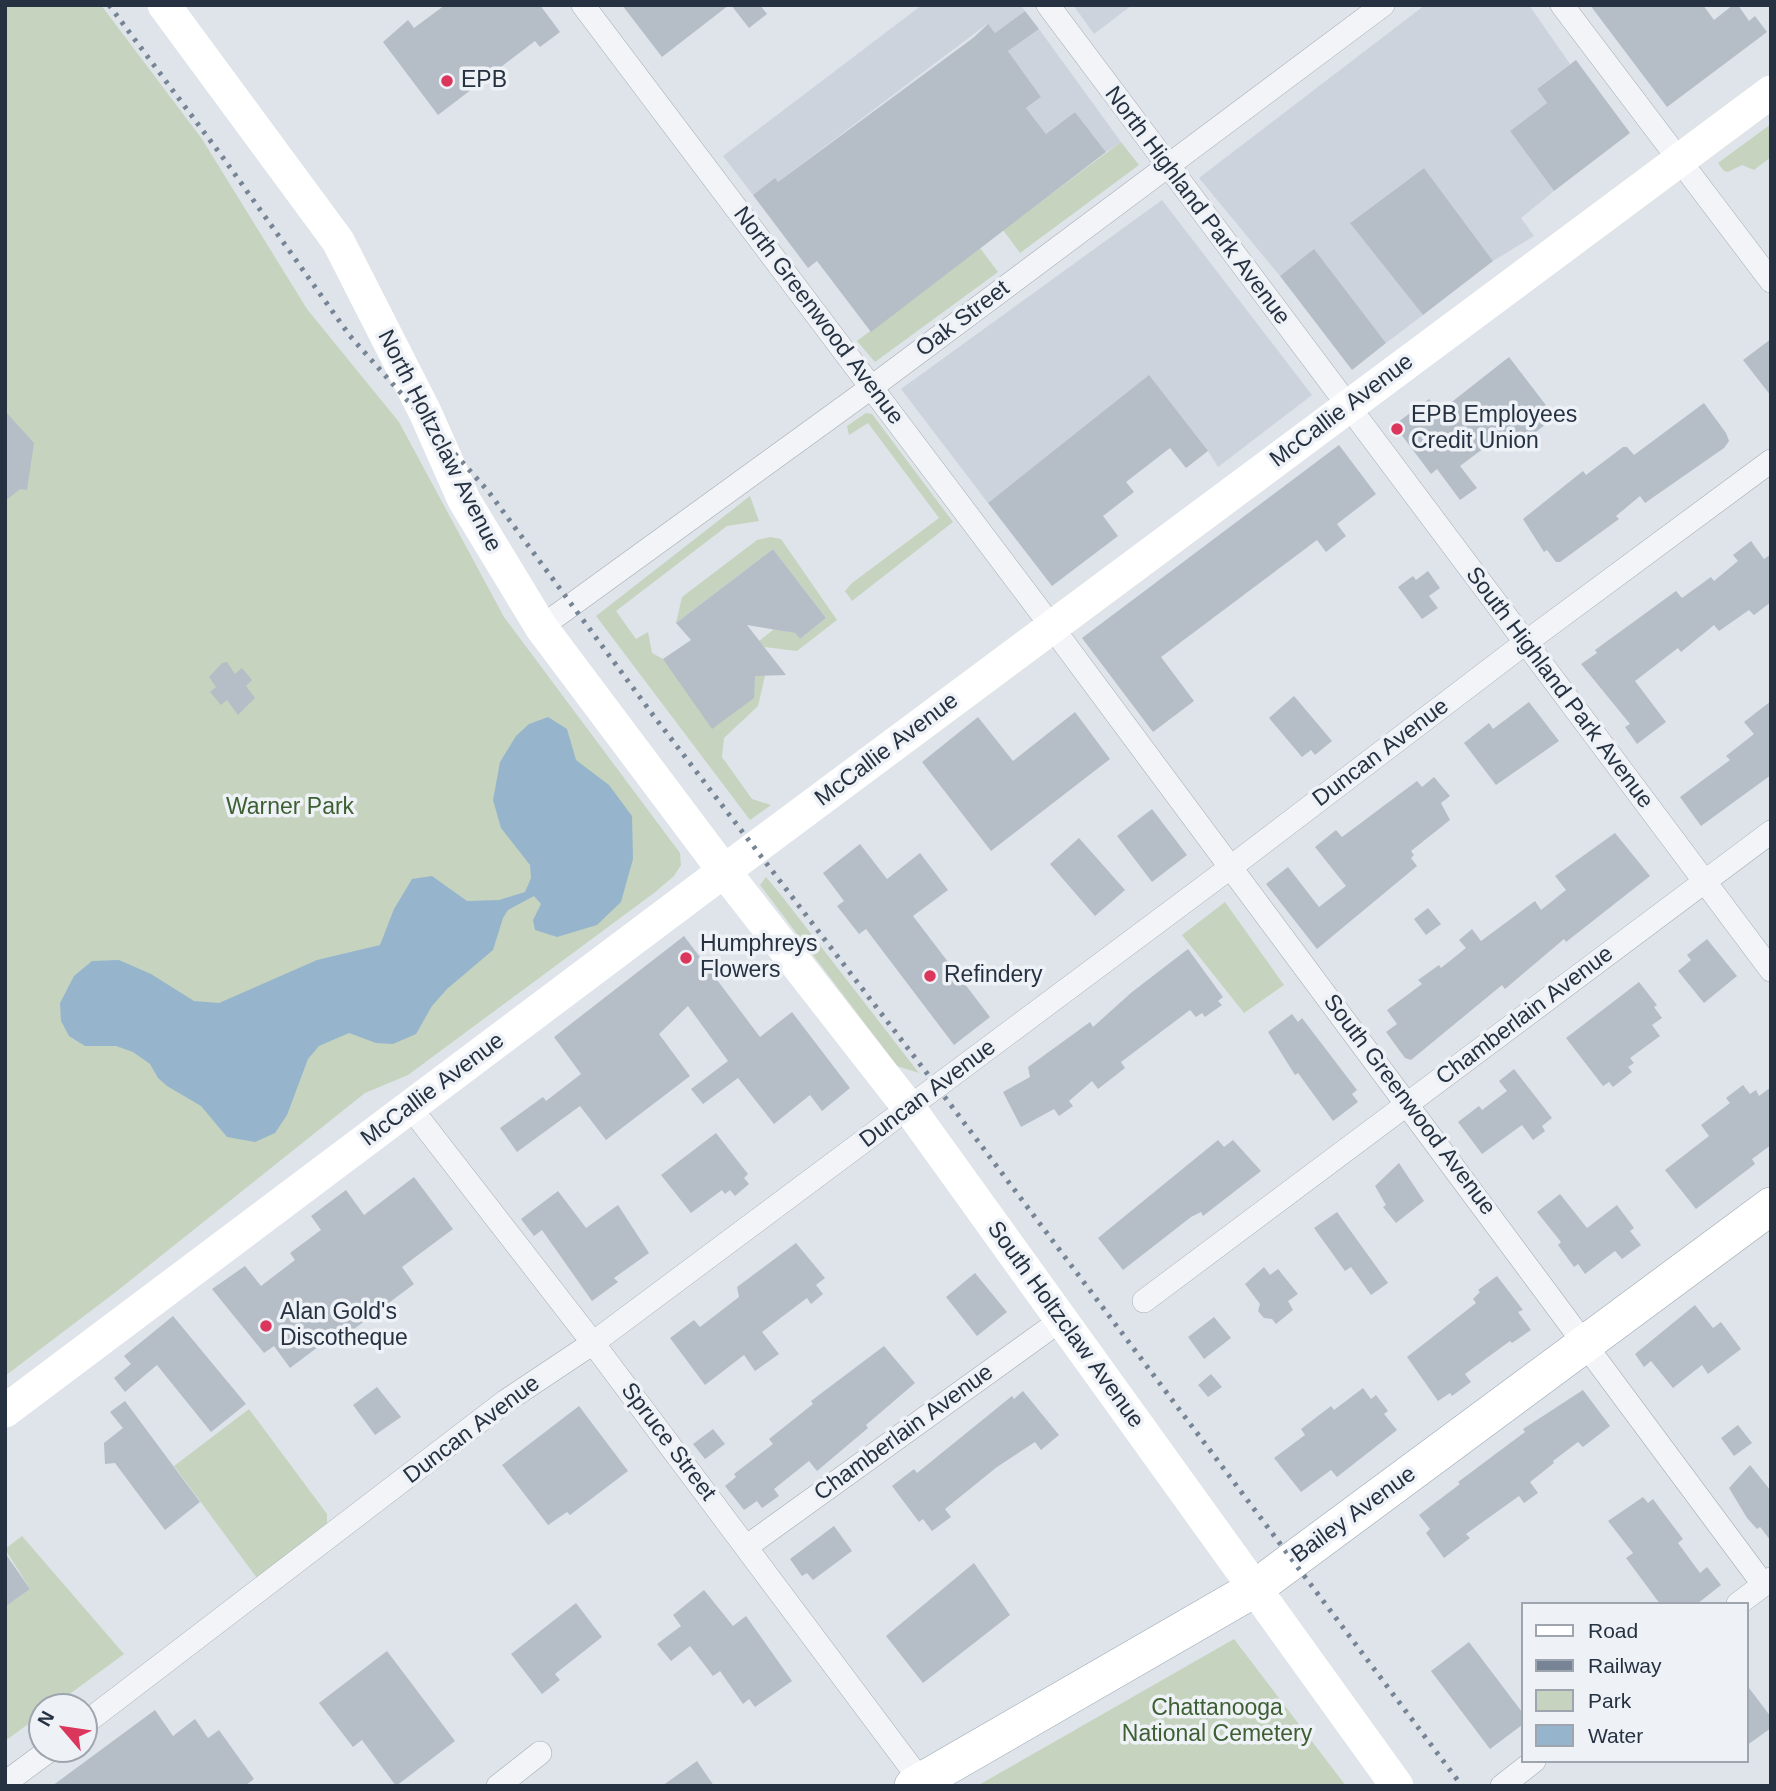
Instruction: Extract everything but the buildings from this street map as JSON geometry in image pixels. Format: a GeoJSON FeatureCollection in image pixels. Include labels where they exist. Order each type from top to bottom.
{"type":"FeatureCollection","features":[{"type":"Feature","properties":{"kind":"main road","name":"North Holtzclaw Avenue"},"geometry":{"type":"LineString","coordinates":[[164,5],[338,241],[425,412],[464,500],[541,627],[724,871]]}},
{"type":"Feature","properties":{"kind":"main road","name":"McCallie Avenue"},"geometry":{"type":"LineString","coordinates":[[5,1411],[724,871],[1771,92]]}},
{"type":"Feature","properties":{"kind":"main road","name":"South Holtzclaw Avenue"},"geometry":{"type":"LineString","coordinates":[[724,871],[909,1108],[1397,1786]]}},
{"type":"Feature","properties":{"kind":"main road","name":"Bailey Avenue"},"geometry":{"type":"LineString","coordinates":[[917,1783],[1254,1589],[1771,1206]]}},
{"type":"Feature","properties":{"kind":"street","name":"North Greenwood Avenue"},"geometry":{"type":"LineString","coordinates":[[583,5],[1052,627]]}},
{"type":"Feature","properties":{"kind":"street","name":"North Highland Park Avenue"},"geometry":{"type":"LineString","coordinates":[[1048,5],[1167,168],[1348,407]]}},
{"type":"Feature","properties":{"kind":"street","name":"Oak Street"},"geometry":{"type":"LineString","coordinates":[[541,627],[872,387],[1383,5]]}},
{"type":"Feature","properties":{"kind":"street"},"geometry":{"type":"LineString","coordinates":[[1562,5],[1771,281]]}},
{"type":"Feature","properties":{"kind":"street","name":"South Highland Park Avenue"},"geometry":{"type":"LineString","coordinates":[[1348,407],[1771,970]]}},
{"type":"Feature","properties":{"kind":"street","name":"Duncan Avenue"},"geometry":{"type":"LineString","coordinates":[[98,1713],[506,1401],[593,1343],[1231,867],[1525,642],[1771,461]]}},
{"type":"Feature","properties":{"kind":"street","name":"South Greenwood Avenue"},"geometry":{"type":"LineString","coordinates":[[1052,627],[1767,1582]]}},
{"type":"Feature","properties":{"kind":"street","name":"Chamberlain Avenue"},"geometry":{"type":"LineString","coordinates":[[1144,1301],[1771,832]]}},
{"type":"Feature","properties":{"kind":"street","name":"Spruce Street"},"geometry":{"type":"LineString","coordinates":[[410,1107],[593,1343],[746,1547],[917,1783]]}},
{"type":"Feature","properties":{"kind":"street","name":"Chamberlain Avenue"},"geometry":{"type":"LineString","coordinates":[[746,1547],[1061,1320]]}},
{"type":"Feature","properties":{"kind":"street"},"geometry":{"type":"LineString","coordinates":[[1741,1602],[1767,1582]]}},
{"type":"Feature","properties":{"kind":"street"},"geometry":{"type":"LineString","coordinates":[[498,1786],[540,1753]]}},
{"type":"Feature","properties":{"kind":"street"},"geometry":{"type":"LineString","coordinates":[[5,1783],[32,1763]]}},
{"type":"Feature","properties":{"kind":"street"},"geometry":{"type":"LineString","coordinates":[[1502,1786],[1531,1763]]}},
{"type":"Feature","properties":{"kind":"shaded area"},"geometry":{"type":"Polygon","coordinates":[[[922,5],[1020,5],[1025,11],[995,33],[987,24],[778,182],[775,179],[753,195],[723,156],[922,5]]]}},
{"type":"Feature","properties":{"kind":"shaded area"},"geometry":{"type":"Polygon","coordinates":[[[1073,5],[1132,5],[1094,34],[1073,5]]]}},
{"type":"Feature","properties":{"kind":"shaded area"},"geometry":{"type":"Polygon","coordinates":[[[1425,5],[1529,5],[1570,64],[1537,89],[1547,103],[1510,131],[1554,191],[1521,218],[1534,236],[1493,261],[1424,168],[1351,222],[1423,315],[1386,343],[1314,250],[1280,276],[1199,178],[1425,5]]]}},
{"type":"Feature","properties":{"kind":"shaded area"},"geometry":{"type":"Polygon","coordinates":[[[1039,29],[1121,142],[1106,152],[1075,112],[1046,134],[1026,108],[1041,97],[1008,51],[1039,29]]]}},
{"type":"Feature","properties":{"kind":"shaded area"},"geometry":{"type":"Polygon","coordinates":[[[1162,200],[1312,395],[1218,467],[1208,451],[1085,428],[988,503],[901,389],[1162,200]]]}},
{"type":"Feature","properties":{"kind":"green space","name":"Warner Park"},"geometry":{"type":"Polygon","coordinates":[[[5,5],[101,5],[202,139],[307,309],[399,422],[504,617],[680,853],[681,865],[674,876],[654,893],[408,1075],[365,1093],[117,1291],[5,1376],[5,5]]]}},
{"type":"Feature","properties":{"kind":"green space"},"geometry":{"type":"Polygon","coordinates":[[[1771,124],[1771,157],[1754,170],[1742,165],[1728,172],[1724,171],[1718,163],[1771,124]]]}},
{"type":"Feature","properties":{"kind":"green space"},"geometry":{"type":"Polygon","coordinates":[[[1121,142],[1139,165],[1020,253],[1003,230],[1121,142]]]}},
{"type":"Feature","properties":{"kind":"green space"},"geometry":{"type":"Polygon","coordinates":[[[980,248],[998,272],[875,362],[857,341],[980,248]]]}},
{"type":"Feature","properties":{"kind":"green space"},"geometry":{"type":"Polygon","coordinates":[[[866,413],[872,414],[953,522],[852,601],[845,591],[852,583],[939,518],[868,423],[849,435],[847,426],[866,413]]]}},
{"type":"Feature","properties":{"kind":"green space"},"geometry":{"type":"Polygon","coordinates":[[[750,496],[759,521],[727,526],[616,611],[636,639],[648,632],[652,653],[663,659],[765,676],[758,706],[724,738],[722,757],[752,799],[771,805],[750,820],[596,616],[750,496]]]}},
{"type":"Feature","properties":{"kind":"green space"},"geometry":{"type":"Polygon","coordinates":[[[770,537],[781,539],[837,620],[797,651],[764,647],[759,641],[774,629],[795,633],[800,639],[826,618],[773,549],[676,623],[682,597],[757,540],[770,537]]]}},
{"type":"Feature","properties":{"kind":"green space"},"geometry":{"type":"Polygon","coordinates":[[[766,877],[919,1073],[897,1066],[760,885],[766,877]]]}},
{"type":"Feature","properties":{"kind":"green space"},"geometry":{"type":"Polygon","coordinates":[[[1225,902],[1284,985],[1244,1013],[1182,935],[1225,902]]]}},
{"type":"Feature","properties":{"kind":"green space"},"geometry":{"type":"Polygon","coordinates":[[[249,1409],[327,1514],[327,1525],[257,1578],[174,1466],[249,1409]]]}},
{"type":"Feature","properties":{"kind":"green space"},"geometry":{"type":"Polygon","coordinates":[[[22,1536],[124,1654],[71,1693],[28,1693],[28,1724],[5,1741],[5,1607],[30,1589],[5,1549],[22,1536]]]}},
{"type":"Feature","properties":{"kind":"green space","name":"Chattanooga National Cemetery"},"geometry":{"type":"Polygon","coordinates":[[[1234,1639],[1346,1786],[977,1786],[1234,1639]]]}},
{"type":"Feature","properties":{"kind":"water"},"geometry":{"type":"Polygon","coordinates":[[[548,717],[567,729],[576,760],[609,785],[632,816],[633,859],[621,902],[597,925],[557,937],[535,930],[533,920],[541,904],[534,896],[508,910],[493,950],[447,989],[432,1006],[416,1034],[393,1044],[376,1043],[349,1033],[319,1046],[308,1059],[287,1115],[275,1133],[255,1142],[227,1137],[201,1106],[167,1086],[158,1078],[150,1064],[133,1052],[116,1046],[85,1046],[69,1036],[61,1021],[60,1003],[74,976],[92,961],[119,960],[151,974],[194,1001],[219,1003],[317,960],[380,945],[394,909],[412,879],[432,876],[467,901],[499,900],[525,892],[531,878],[530,865],[501,828],[493,800],[500,762],[516,736],[529,724],[548,717]]]}},
{"type":"Feature","properties":{"kind":"railway"},"geometry":{"type":"LineString","coordinates":[[109,5],[224,159],[350,336],[488,491],[653,715],[926,1072],[1462,1786]]}},
{"type":"Feature","properties":{"kind":"place","name":"EPB"},"geometry":{"type":"Point","coordinates":[447,81]}},
{"type":"Feature","properties":{"kind":"place","name":"EPB Employees Credit Union"},"geometry":{"type":"Point","coordinates":[1397,429]}},
{"type":"Feature","properties":{"kind":"place","name":"Humphreys Flowers"},"geometry":{"type":"Point","coordinates":[686,958]}},
{"type":"Feature","properties":{"kind":"place","name":"Refindery"},"geometry":{"type":"Point","coordinates":[930,976]}},
{"type":"Feature","properties":{"kind":"place","name":"Alan Gold's Discotheque"},"geometry":{"type":"Point","coordinates":[266,1326]}}]}
